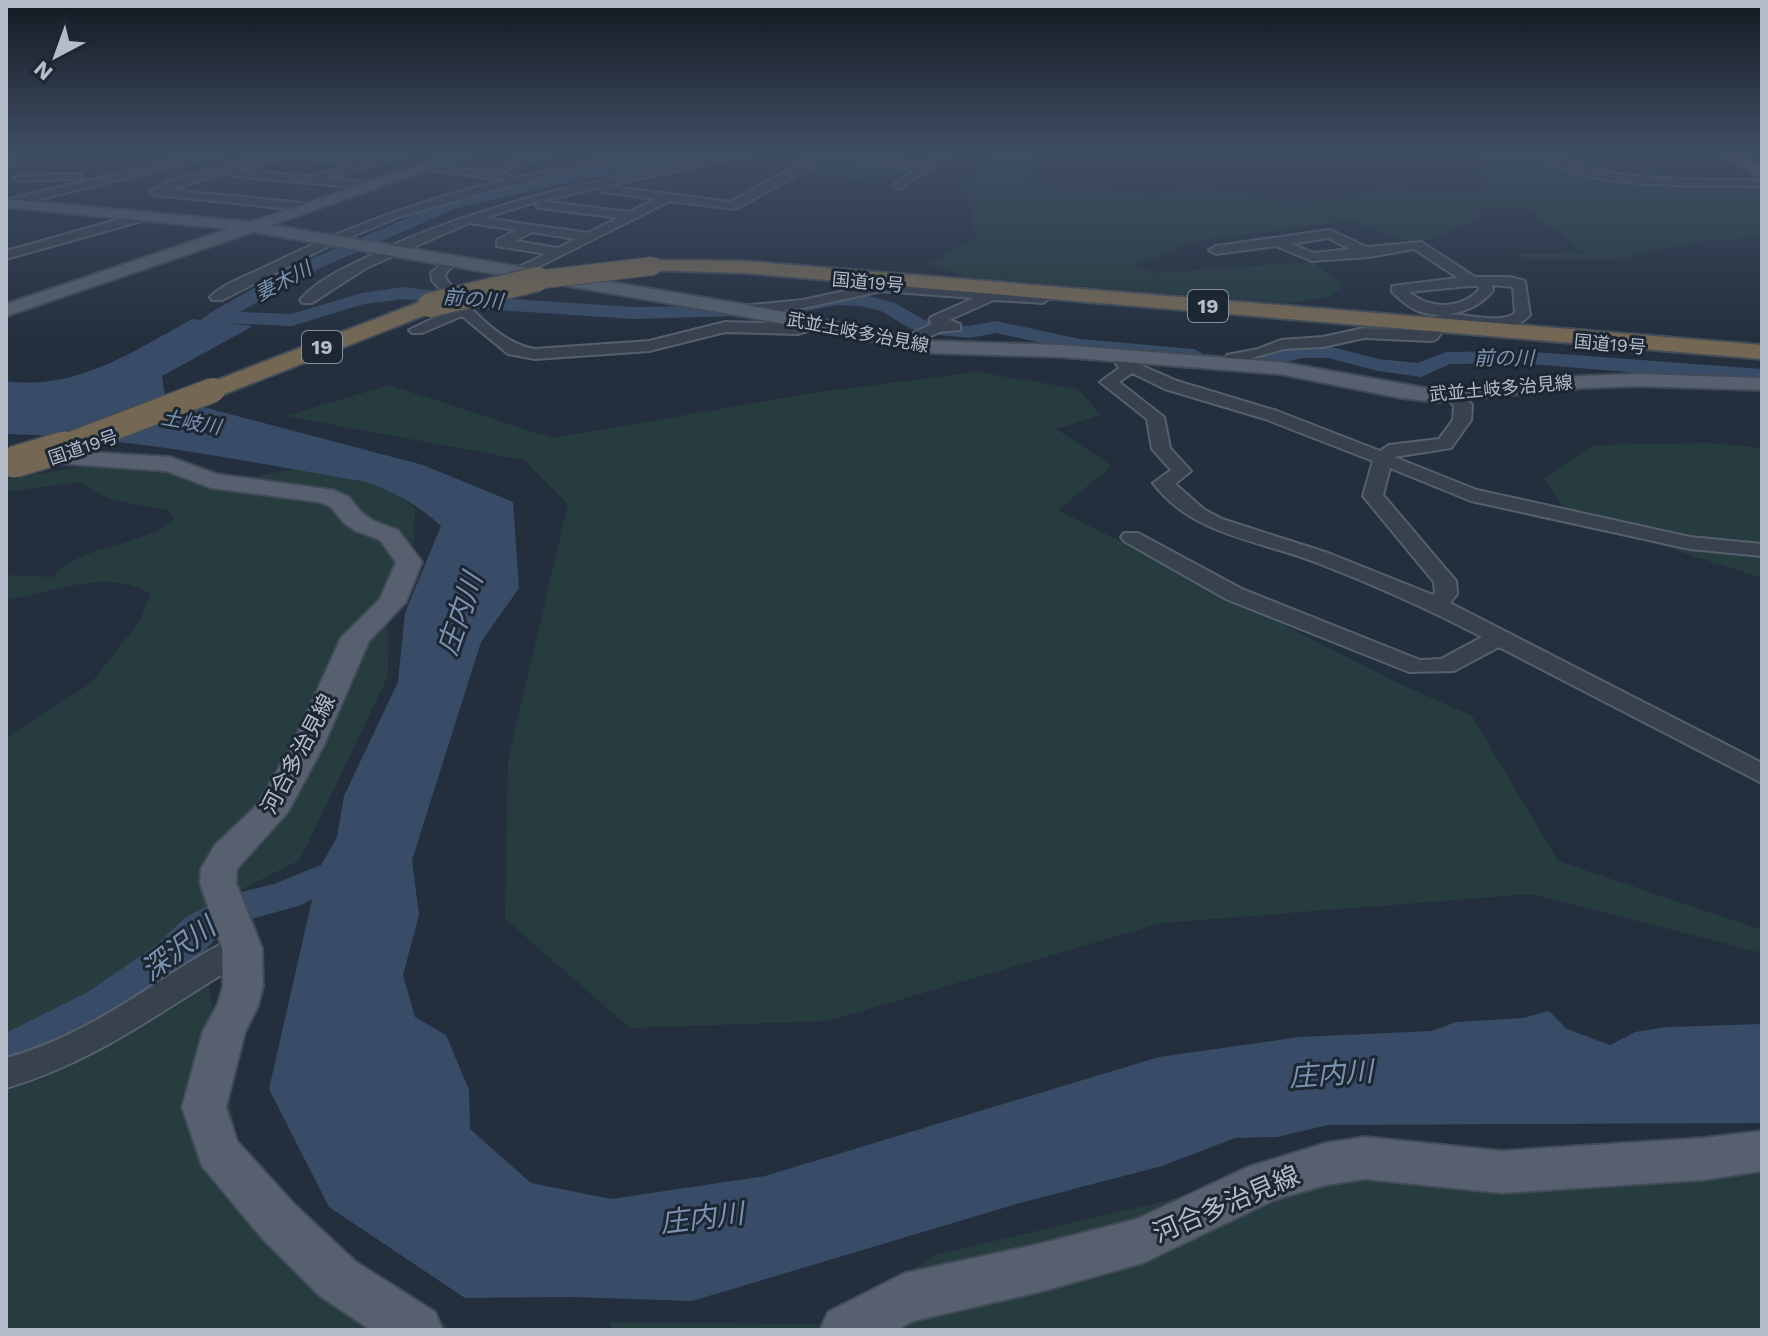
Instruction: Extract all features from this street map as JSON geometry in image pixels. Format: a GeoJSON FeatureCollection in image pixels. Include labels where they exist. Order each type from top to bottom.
{"type":"FeatureCollection","features":[{"type":"Feature","properties":{"kind":"highway"},"geometry":{"type":"LineString","coordinates":[[550,277],[606,264],[720,260],[948,283]]}},
{"type":"Feature","properties":{"kind":"highway","name":"国道19号"},"geometry":{"type":"LineString","coordinates":[[12,463],[116,436],[218,392],[448,304],[547,281],[654,268],[745,267],[1437,327]]}},
{"type":"Feature","properties":{"kind":"highway","name":"国道19号"},"geometry":{"type":"LineString","coordinates":[[654,268],[744,271],[1762,354]]}},
{"type":"Feature","properties":{"kind":"main road","name":"武並土岐多治見線"},"geometry":{"type":"LineString","coordinates":[[126,214],[253,227],[335,240],[821,324],[933,347],[1038,349],[1125,362],[1232,365],[1306,372],[1401,392],[1453,395],[1582,382],[1638,380],[1762,384]]}},
{"type":"Feature","properties":{"kind":"main road"},"geometry":{"type":"LineString","coordinates":[[6,310],[290,214]]}},
{"type":"Feature","properties":{"kind":"main road","name":"河合多治見線"},"geometry":{"type":"LineString","coordinates":[[12,463],[170,464],[211,481],[324,495],[340,502],[353,518],[365,526],[389,535],[409,562],[392,602],[356,638],[308,745],[271,812],[228,854],[219,869],[218,883],[239,943],[243,986],[238,1006],[224,1031],[204,1107],[218,1152],[278,1221],[338,1279],[417,1330]]}},
{"type":"Feature","properties":{"kind":"main road","name":"河合多治見線"},"geometry":{"type":"LineString","coordinates":[[846,1330],[905,1298],[1039,1268],[1143,1240],[1264,1182],[1326,1164],[1365,1158],[1502,1172],[1703,1159],[1762,1151]]}},
{"type":"Feature","properties":{"kind":"street"},"geometry":{"type":"LineString","coordinates":[[217,297],[395,214]]}},
{"type":"Feature","properties":{"kind":"street"},"geometry":{"type":"LineString","coordinates":[[307,300],[327,283],[389,250],[481,214]]}},
{"type":"Feature","properties":{"kind":"street"},"geometry":{"type":"LineString","coordinates":[[618,214],[630,216]]}},
{"type":"Feature","properties":{"kind":"street"},"geometry":{"type":"LineString","coordinates":[[520,272],[633,214]]}},
{"type":"Feature","properties":{"kind":"street"},"geometry":{"type":"LineString","coordinates":[[6,255],[145,216]]}},
{"type":"Feature","properties":{"kind":"street"},"geometry":{"type":"LineString","coordinates":[[466,219],[589,237]]}},
{"type":"Feature","properties":{"kind":"street"},"geometry":{"type":"LineString","coordinates":[[531,228],[502,243],[560,252]]}},
{"type":"Feature","properties":{"kind":"street"},"geometry":{"type":"LineString","coordinates":[[1216,250],[1330,234],[1369,253]]}},
{"type":"Feature","properties":{"kind":"street"},"geometry":{"type":"LineString","coordinates":[[1232,365],[1233,358],[1262,353],[1281,345],[1323,342],[1375,332],[1432,336],[1437,327],[1436,321],[1443,319],[1505,323],[1520,319],[1523,315],[1520,284],[1480,283],[1397,289],[1422,308],[1444,308],[1475,302],[1486,290],[1480,283],[1416,245],[1369,253],[1312,257],[1277,242]]}},
{"type":"Feature","properties":{"kind":"street"},"geometry":{"type":"LineString","coordinates":[[451,260],[437,276],[448,304],[514,351],[535,354],[649,346],[725,327],[798,329],[821,324]]}},
{"type":"Feature","properties":{"kind":"street"},"geometry":{"type":"LineString","coordinates":[[742,310],[803,304],[882,287],[1043,299],[1046,296]]}},
{"type":"Feature","properties":{"kind":"street"},"geometry":{"type":"LineString","coordinates":[[906,342],[934,328],[955,327],[936,320],[991,296]]}},
{"type":"Feature","properties":{"kind":"street"},"geometry":{"type":"LineString","coordinates":[[417,330],[448,304]]}},
{"type":"Feature","properties":{"kind":"street"},"geometry":{"type":"LineString","coordinates":[[1762,550],[1710,547],[1471,495],[1284,420],[1195,393],[1125,362],[1108,382],[1155,417],[1161,449],[1182,471],[1163,483],[1198,514],[1228,528],[1253,533],[1321,557],[1437,605],[1762,774]]}},
{"type":"Feature","properties":{"kind":"street"},"geometry":{"type":"LineString","coordinates":[[1437,605],[1446,594],[1445,581],[1373,496],[1383,459],[1389,451],[1445,444],[1462,420],[1463,405],[1453,395]]}},
{"type":"Feature","properties":{"kind":"street"},"geometry":{"type":"LineString","coordinates":[[1131,537],[1234,594],[1417,667],[1446,666],[1498,638]]}},
{"type":"Feature","properties":{"kind":"street"},"geometry":{"type":"LineString","coordinates":[[6,1073],[22,1070],[69,1050],[125,1021],[239,943]]}},
{"type":"Feature","properties":{"kind":"green space"},"geometry":{"type":"Polygon","coordinates":[[[971,214],[1479,214],[1481,219],[1436,238],[1414,243],[1350,221],[1196,241],[1134,265],[1155,273],[1312,262],[1343,285],[1330,297],[1287,303],[962,276],[927,264],[977,239],[971,214]]]}},
{"type":"Feature","properties":{"kind":"green space"},"geometry":{"type":"Polygon","coordinates":[[[1533,214],[1762,214],[1762,238],[1703,241],[1631,254],[1624,259],[1524,260],[1516,254],[1586,253],[1533,214]]]}},
{"type":"Feature","properties":{"kind":"green space"},"geometry":{"type":"Polygon","coordinates":[[[977,372],[1078,389],[1101,415],[1056,429],[1112,466],[1058,510],[1396,682],[1472,716],[1558,861],[1762,930],[1762,953],[1532,894],[1162,923],[827,1021],[630,1028],[505,919],[508,760],[568,504],[524,460],[286,416],[389,385],[552,438],[819,392],[977,372]]]}},
{"type":"Feature","properties":{"kind":"green space"},"geometry":{"type":"Polygon","coordinates":[[[1709,443],[1762,448],[1762,578],[1571,517],[1544,479],[1593,445],[1709,443]]]}},
{"type":"Feature","properties":{"kind":"green space"},"geometry":{"type":"Polygon","coordinates":[[[124,460],[228,481],[326,464],[396,492],[415,509],[413,556],[387,581],[388,676],[300,860],[212,904],[206,973],[245,1182],[448,1326],[448,1330],[6,1330],[6,738],[91,683],[140,621],[150,594],[133,586],[98,582],[7,599],[6,575],[53,577],[81,557],[146,536],[174,518],[168,510],[112,500],[79,482],[6,492],[6,479],[124,460]]]}},
{"type":"Feature","properties":{"kind":"green space"},"geometry":{"type":"Polygon","coordinates":[[[1762,1148],[1762,1330],[610,1330],[611,1322],[827,1324],[935,1255],[1369,1153],[1762,1148]]]}},
{"type":"Feature","properties":{"kind":"water"},"geometry":{"type":"Polygon","coordinates":[[[192,319],[253,326],[162,376],[165,397],[423,465],[513,502],[519,588],[481,642],[412,860],[419,915],[403,975],[415,1017],[446,1035],[469,1090],[470,1129],[531,1183],[611,1199],[765,1176],[1159,1057],[1300,1037],[1432,1031],[1456,1022],[1523,1018],[1549,1011],[1567,1029],[1610,1045],[1635,1032],[1668,1027],[1762,1024],[1762,1123],[1328,1125],[1277,1137],[1235,1138],[1162,1166],[1020,1203],[692,1301],[572,1297],[465,1298],[329,1207],[269,1089],[319,869],[337,837],[344,796],[398,682],[405,613],[441,526],[406,500],[367,482],[142,445],[6,434],[6,381],[32,383],[56,380],[104,366],[192,319]]]}},
{"type":"Feature","properties":{"kind":"waterway","name":"妻木川"},"geometry":{"type":"LineString","coordinates":[[217,317],[294,273],[429,214]]}},
{"type":"Feature","properties":{"kind":"waterway","name":"前の川"},"geometry":{"type":"LineString","coordinates":[[217,317],[292,320],[362,299],[404,293],[480,303],[634,313],[733,312]]}},
{"type":"Feature","properties":{"kind":"waterway","name":"前の川"},"geometry":{"type":"LineString","coordinates":[[802,306],[837,299],[860,300],[888,307],[918,325],[938,329],[970,332],[996,327],[1080,345],[1194,355]]}},
{"type":"Feature","properties":{"kind":"waterway","name":"妻木川"},"geometry":{"type":"LineString","coordinates":[[176,348],[217,317]]}},
{"type":"Feature","properties":{"kind":"waterway","name":"前の川"},"geometry":{"type":"LineString","coordinates":[[1249,360],[1262,361],[1303,352],[1328,352],[1378,365],[1421,370],[1446,358],[1519,357],[1762,376]]}},
{"type":"Feature","properties":{"kind":"waterway","name":"深沢川"},"geometry":{"type":"LineString","coordinates":[[6,1052],[20,1050],[103,1004],[171,956],[200,929],[239,907],[284,896],[326,877],[358,879]]}},
{"type":"Feature","properties":{"kind":"water label","name":"土岐川"},"geometry":{"type":"Point","coordinates":[191,422]}},
{"type":"Feature","properties":{"kind":"water label","name":"庄内川"},"geometry":{"type":"Point","coordinates":[460,614]}},
{"type":"Feature","properties":{"kind":"water label","name":"庄内川"},"geometry":{"type":"Point","coordinates":[1331,1074]}},
{"type":"Feature","properties":{"kind":"water label","name":"庄内川"},"geometry":{"type":"Point","coordinates":[702,1218]}}]}
